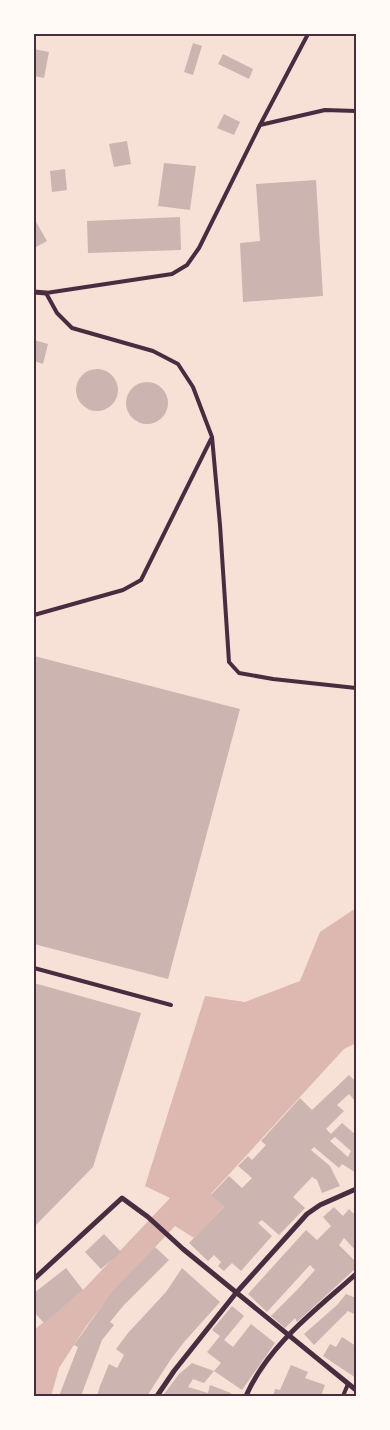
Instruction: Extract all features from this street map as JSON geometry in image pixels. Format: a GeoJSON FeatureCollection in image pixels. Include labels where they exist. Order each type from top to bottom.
{"type":"FeatureCollection","features":[{"type":"Feature","properties":{"kind":"street"},"geometry":{"type":"LineString","coordinates":[[34,292],[46,293]]}},
{"type":"Feature","properties":{"kind":"street"},"geometry":{"type":"LineString","coordinates":[[157,1396],[174,1371],[236,1293],[307,1214],[320,1205],[356,1189]]}},
{"type":"Feature","properties":{"kind":"street"},"geometry":{"type":"LineString","coordinates":[[34,1279],[122,1198],[148,1217],[183,1249],[356,1390]]}},
{"type":"Feature","properties":{"kind":"street"},"geometry":{"type":"LineString","coordinates":[[246,1396],[267,1360],[289,1334],[356,1274]]}},
{"type":"Feature","properties":{"kind":"lane"},"geometry":{"type":"LineString","coordinates":[[308,34],[199,248],[187,265],[172,274],[46,293],[57,313],[72,328],[153,351],[178,364],[193,387],[212,437],[229,662],[239,673],[273,679],[356,688]]}},
{"type":"Feature","properties":{"kind":"lane"},"geometry":{"type":"LineString","coordinates":[[260,125],[325,110],[356,111]]}},
{"type":"Feature","properties":{"kind":"lane"},"geometry":{"type":"LineString","coordinates":[[34,615],[123,590],[141,580],[212,437]]}},
{"type":"Feature","properties":{"kind":"lane"},"geometry":{"type":"LineString","coordinates":[[34,968],[171,1005]]}},
{"type":"Feature","properties":{"kind":"lane"},"geometry":{"type":"LineString","coordinates":[[343,1396],[348,1384]]}},
{"type":"Feature","properties":{"kind":"shaded area"},"geometry":{"type":"Polygon","coordinates":[[[356,908],[356,1043],[344,1049],[211,1194],[224,1207],[194,1238],[175,1226],[111,1294],[85,1328],[59,1368],[51,1396],[34,1396],[34,1330],[83,1290],[170,1198],[145,1186],[205,996],[245,1002],[300,981],[320,932],[356,908]]]}},
{"type":"Feature","properties":{"kind":"building"},"geometry":{"type":"Polygon","coordinates":[[[193,43],[202,46],[193,75],[184,72],[193,43]]]}},
{"type":"Feature","properties":{"kind":"building"},"geometry":{"type":"Polygon","coordinates":[[[34,49],[49,52],[44,78],[34,76],[34,49]]]}},
{"type":"Feature","properties":{"kind":"building"},"geometry":{"type":"Polygon","coordinates":[[[223,54],[253,69],[249,79],[218,64],[223,54]]]}},
{"type":"Feature","properties":{"kind":"building"},"geometry":{"type":"Polygon","coordinates":[[[224,114],[240,122],[234,135],[217,128],[224,114]]]}},
{"type":"Feature","properties":{"kind":"building"},"geometry":{"type":"Polygon","coordinates":[[[127,141],[131,164],[114,167],[109,144],[127,141]]]}},
{"type":"Feature","properties":{"kind":"building"},"geometry":{"type":"Polygon","coordinates":[[[164,163],[196,166],[190,210],[158,206],[164,163]]]}},
{"type":"Feature","properties":{"kind":"building"},"geometry":{"type":"Polygon","coordinates":[[[65,169],[67,190],[52,192],[50,171],[65,169]]]}},
{"type":"Feature","properties":{"kind":"building"},"geometry":{"type":"Polygon","coordinates":[[[316,180],[323,296],[243,302],[240,243],[260,241],[256,184],[316,180]]]}},
{"type":"Feature","properties":{"kind":"building"},"geometry":{"type":"Polygon","coordinates":[[[180,217],[181,250],[88,253],[87,221],[180,217]]]}},
{"type":"Feature","properties":{"kind":"building"},"geometry":{"type":"Polygon","coordinates":[[[34,220],[47,241],[34,248],[34,220]]]}},
{"type":"Feature","properties":{"kind":"building"},"geometry":{"type":"Polygon","coordinates":[[[34,340],[48,344],[43,364],[34,361],[34,340]]]}},
{"type":"Feature","properties":{"kind":"building"},"geometry":{"type":"Polygon","coordinates":[[[101,369],[109,372],[115,378],[118,390],[115,402],[109,408],[93,411],[85,408],[79,402],[76,386],[79,378],[85,372],[101,369]]]}},
{"type":"Feature","properties":{"kind":"building"},"geometry":{"type":"Polygon","coordinates":[[[151,382],[159,385],[165,391],[168,403],[165,415],[159,421],[143,424],[135,421],[129,415],[126,399],[129,391],[135,385],[151,382]]]}},
{"type":"Feature","properties":{"kind":"building"},"geometry":{"type":"Polygon","coordinates":[[[34,656],[240,709],[168,979],[34,944],[34,656]]]}},
{"type":"Feature","properties":{"kind":"building"},"geometry":{"type":"Polygon","coordinates":[[[34,983],[141,1013],[93,1167],[34,1227],[34,983]]]}},
{"type":"Feature","properties":{"kind":"building"},"geometry":{"type":"Polygon","coordinates":[[[349,1075],[356,1082],[356,1100],[349,1094],[337,1105],[344,1111],[326,1129],[331,1134],[342,1123],[356,1135],[356,1173],[342,1164],[339,1168],[314,1147],[311,1150],[330,1166],[340,1186],[322,1193],[317,1180],[312,1177],[293,1197],[305,1208],[279,1235],[262,1220],[258,1223],[272,1236],[241,1271],[232,1263],[224,1271],[218,1266],[221,1262],[214,1255],[208,1261],[189,1243],[224,1207],[211,1195],[229,1176],[242,1188],[252,1178],[238,1166],[248,1156],[252,1160],[266,1145],[261,1141],[300,1098],[312,1110],[349,1075]],[[335,1137],[330,1141],[348,1157],[351,1151],[335,1137]]]}},
{"type":"Feature","properties":{"kind":"building"},"geometry":{"type":"Polygon","coordinates":[[[334,1207],[343,1216],[349,1209],[356,1216],[356,1251],[344,1238],[339,1245],[356,1262],[356,1268],[297,1322],[295,1318],[285,1328],[271,1316],[315,1270],[310,1265],[267,1312],[248,1294],[306,1230],[317,1240],[331,1226],[323,1217],[334,1207]]]}},
{"type":"Feature","properties":{"kind":"building"},"geometry":{"type":"Polygon","coordinates":[[[104,1234],[121,1252],[101,1269],[85,1252],[104,1234]]]}},
{"type":"Feature","properties":{"kind":"building"},"geometry":{"type":"Polygon","coordinates":[[[155,1247],[169,1260],[124,1305],[110,1322],[114,1325],[102,1340],[81,1396],[59,1396],[78,1347],[74,1345],[111,1293],[155,1247]]]}},
{"type":"Feature","properties":{"kind":"building"},"geometry":{"type":"Polygon","coordinates":[[[66,1268],[83,1290],[44,1323],[34,1312],[34,1293],[66,1268]]]}},
{"type":"Feature","properties":{"kind":"building"},"geometry":{"type":"Polygon","coordinates":[[[182,1268],[220,1302],[171,1359],[147,1396],[97,1396],[109,1364],[117,1368],[124,1355],[116,1349],[128,1333],[166,1292],[182,1268]]]}},
{"type":"Feature","properties":{"kind":"building"},"geometry":{"type":"Polygon","coordinates":[[[346,1294],[356,1298],[356,1315],[348,1311],[314,1345],[304,1334],[337,1305],[346,1294]]]}},
{"type":"Feature","properties":{"kind":"building"},"geometry":{"type":"Polygon","coordinates":[[[232,1306],[244,1316],[224,1340],[233,1347],[251,1324],[275,1343],[242,1390],[214,1371],[221,1363],[207,1352],[220,1336],[212,1330],[232,1306]]]}},
{"type":"Feature","properties":{"kind":"building"},"geometry":{"type":"Polygon","coordinates":[[[342,1337],[356,1346],[356,1378],[323,1356],[330,1344],[336,1347],[342,1337]]]}},
{"type":"Feature","properties":{"kind":"building"},"geometry":{"type":"Polygon","coordinates":[[[192,1363],[214,1371],[204,1383],[193,1379],[188,1387],[208,1393],[210,1385],[231,1393],[230,1396],[174,1396],[164,1394],[179,1374],[192,1363]]]}},
{"type":"Feature","properties":{"kind":"building"},"geometry":{"type":"Polygon","coordinates":[[[291,1365],[308,1372],[305,1378],[325,1385],[321,1396],[273,1396],[275,1389],[280,1390],[291,1365]]]}}]}
